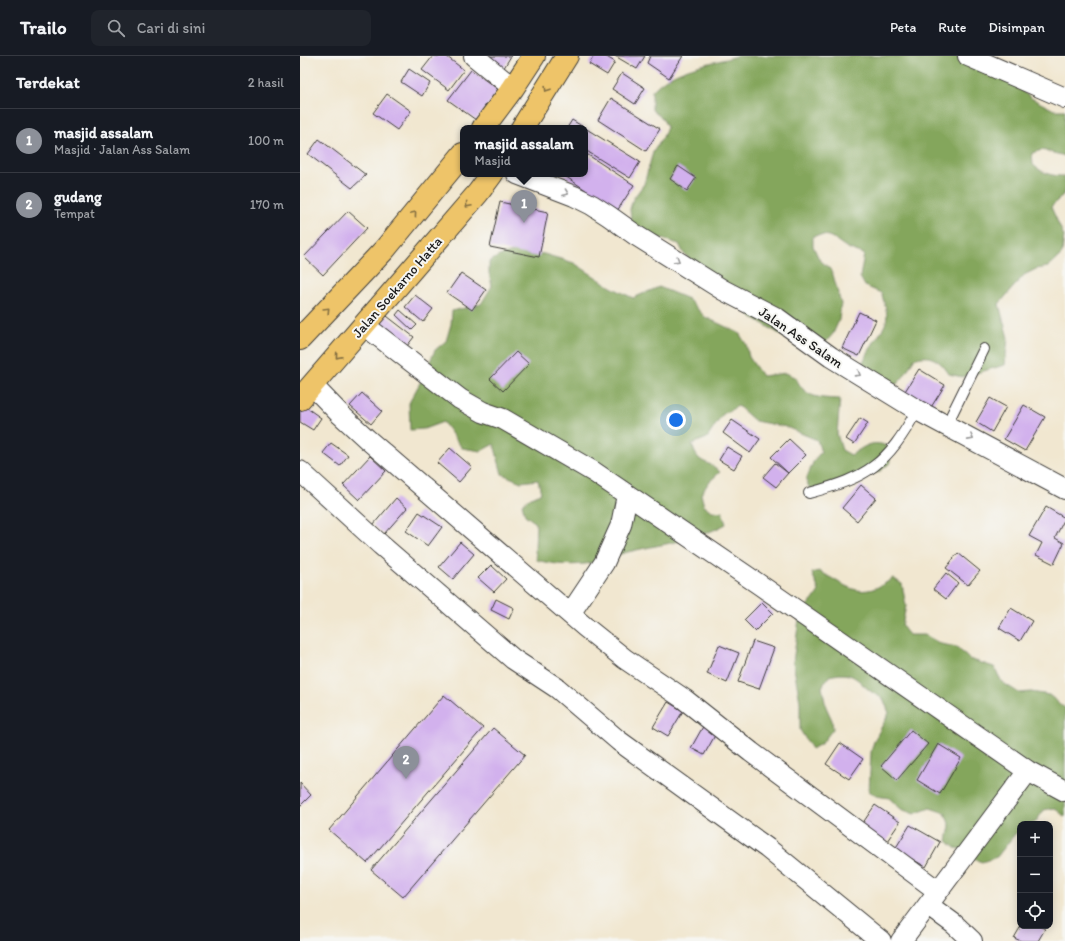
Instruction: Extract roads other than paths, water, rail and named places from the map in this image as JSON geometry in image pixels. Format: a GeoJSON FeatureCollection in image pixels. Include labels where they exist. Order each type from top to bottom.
{"type":"FeatureCollection","features":[{"type":"Feature","properties":{"kind":"highway"},"geometry":{"type":"LineString","coordinates":[[485,125],[513,88],[534,56]]}},
{"type":"Feature","properties":{"kind":"highway"},"geometry":{"type":"LineString","coordinates":[[524,125],[568,56]]}},
{"type":"Feature","properties":{"kind":"highway"},"geometry":{"type":"LineString","coordinates":[[302,331],[385,250],[460,158]]}},
{"type":"Feature","properties":{"kind":"highway","name":"Jalan Soekarno Hatta"},"geometry":{"type":"LineString","coordinates":[[306,392],[478,193],[490,177]]}},
{"type":"Feature","properties":{"kind":"street"},"geometry":{"type":"LineString","coordinates":[[474,56],[513,88]]}},
{"type":"Feature","properties":{"kind":"street"},"geometry":{"type":"LineString","coordinates":[[968,56],[1065,98]]}},
{"type":"Feature","properties":{"kind":"street","name":"Jalan Ass Salam"},"geometry":{"type":"LineString","coordinates":[[525,177],[574,196],[603,212],[637,236],[723,290],[777,318],[831,357],[916,410],[1065,489]]}},
{"type":"Feature","properties":{"kind":"street"},"geometry":{"type":"LineString","coordinates":[[364,326],[460,399],[483,412],[503,419],[594,472],[760,585],[1028,772],[1065,791]]}},
{"type":"Feature","properties":{"kind":"street"},"geometry":{"type":"LineString","coordinates":[[306,392],[340,415],[570,614],[625,659],[684,699],[933,898],[954,924],[972,941]]}},
{"type":"Feature","properties":{"kind":"street"},"geometry":{"type":"LineString","coordinates":[[300,471],[381,545],[513,659],[557,688],[619,741],[767,848],[881,941]]}},
{"type":"Feature","properties":{"kind":"street"},"geometry":{"type":"LineString","coordinates":[[570,614],[604,563],[621,525],[627,495]]}},
{"type":"Feature","properties":{"kind":"street"},"geometry":{"type":"LineString","coordinates":[[901,941],[1028,772]]}},
{"type":"Feature","properties":{"kind":"lane"},"geometry":{"type":"LineString","coordinates":[[946,426],[984,349]]}},
{"type":"Feature","properties":{"kind":"lane"},"geometry":{"type":"LineString","coordinates":[[809,492],[833,486],[872,470],[888,453],[905,431],[916,410]]}},
{"type":"Feature","properties":{"kind":"place","name":"masjid assalam"},"geometry":{"type":"Point","coordinates":[524,223]}},
{"type":"Feature","properties":{"kind":"place","name":"gudang"},"geometry":{"type":"Point","coordinates":[406,779]}}]}
